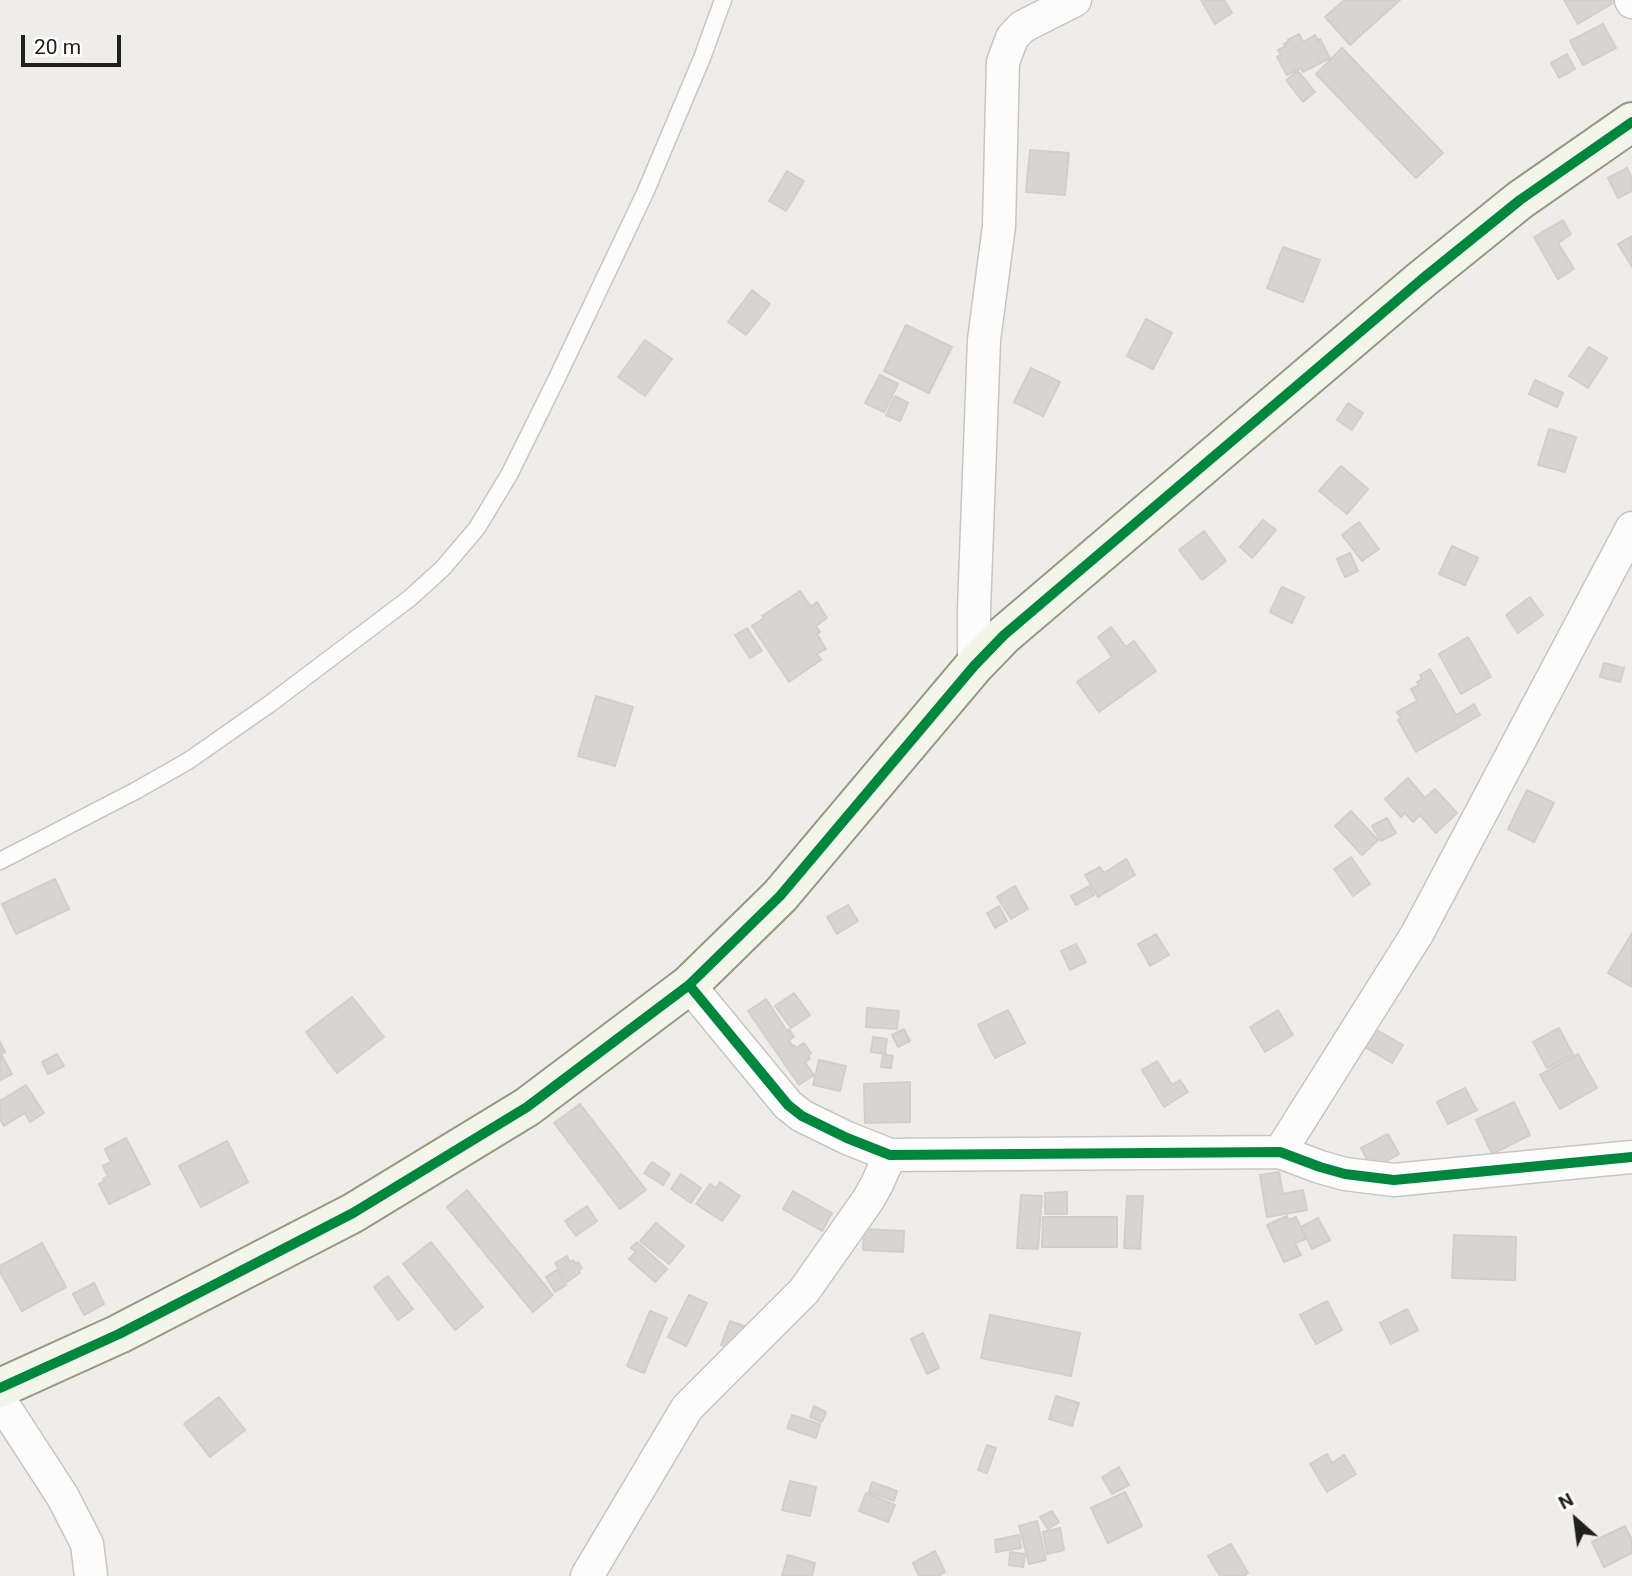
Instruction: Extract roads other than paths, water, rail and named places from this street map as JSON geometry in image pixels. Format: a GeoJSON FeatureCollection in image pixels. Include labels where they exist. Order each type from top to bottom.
{"type":"FeatureCollection","features":[{"type":"Feature","properties":{"kind":"street"},"geometry":{"type":"LineString","coordinates":[[974,666],[984,340],[999,226],[1003,62],[1012,38],[1022,27],[1076,0]]}},
{"type":"Feature","properties":{"kind":"street"},"geometry":{"type":"LineString","coordinates":[[0,1388],[120,1334],[353,1213],[527,1108],[689,985],[780,896],[1003,635],[1421,280],[1520,200],[1632,122]]}},
{"type":"Feature","properties":{"kind":"street"},"geometry":{"type":"LineString","coordinates":[[1280,1152],[1417,934],[1632,528]]}},
{"type":"Feature","properties":{"kind":"street"},"geometry":{"type":"LineString","coordinates":[[689,985],[788,1105],[802,1116],[890,1155],[1280,1152],[1345,1174],[1394,1180],[1632,1157]]}},
{"type":"Feature","properties":{"kind":"street"},"geometry":{"type":"LineString","coordinates":[[587,1576],[687,1408],[804,1291],[868,1200],[890,1155]]}},
{"type":"Feature","properties":{"kind":"street"},"geometry":{"type":"LineString","coordinates":[[0,1401],[63,1497],[87,1544],[92,1576]]}},
{"type":"Feature","properties":{"kind":"lane"},"geometry":{"type":"LineString","coordinates":[[0,861],[188,761],[410,597],[443,568],[477,528],[509,475],[645,193],[702,58],[723,0]]}}]}
